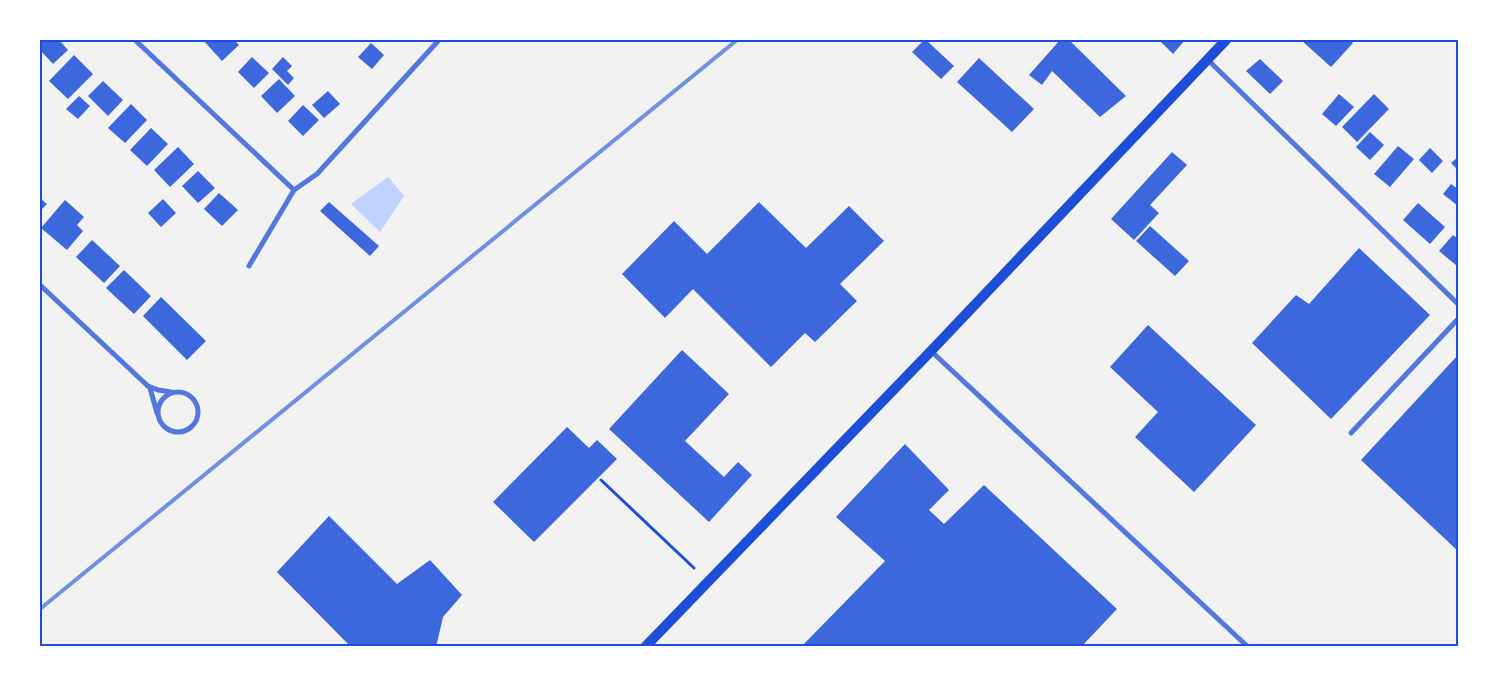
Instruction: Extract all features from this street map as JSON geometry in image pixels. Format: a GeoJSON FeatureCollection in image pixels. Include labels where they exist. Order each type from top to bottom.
{"type":"FeatureCollection","features":[{"type":"Feature","properties":{"kind":"main road"},"geometry":{"type":"LineString","coordinates":[[646,646],[932,351],[1226,40]]}},
{"type":"Feature","properties":{"kind":"street"},"geometry":{"type":"LineString","coordinates":[[135,40],[294,190]]}},
{"type":"Feature","properties":{"kind":"street"},"geometry":{"type":"LineString","coordinates":[[249,266],[294,190],[317,174],[440,40]]}},
{"type":"Feature","properties":{"kind":"street"},"geometry":{"type":"LineString","coordinates":[[1208,60],[1458,304]]}},
{"type":"Feature","properties":{"kind":"street"},"geometry":{"type":"LineString","coordinates":[[40,285],[152,393],[160,423],[168,430],[178,433],[192,426],[197,417],[197,406],[187,395],[158,390],[145,385]]}},
{"type":"Feature","properties":{"kind":"street"},"geometry":{"type":"LineString","coordinates":[[1351,433],[1458,319]]}},
{"type":"Feature","properties":{"kind":"street"},"geometry":{"type":"LineString","coordinates":[[932,351],[1247,646]]}},
{"type":"Feature","properties":{"kind":"street"},"geometry":{"type":"LineString","coordinates":[[157,413],[163,398],[177,392]]}},
{"type":"Feature","properties":{"kind":"path"},"geometry":{"type":"LineString","coordinates":[[601,480],[694,568]]}},
{"type":"Feature","properties":{"kind":"water"},"geometry":{"type":"Polygon","coordinates":[[[388,177],[404,196],[380,232],[351,204],[388,177]]]}},
{"type":"Feature","properties":{"kind":"building"},"geometry":{"type":"Polygon","coordinates":[[[40,40],[59,40],[68,50],[53,64],[40,50],[40,40]]]}},
{"type":"Feature","properties":{"kind":"building"},"geometry":{"type":"Polygon","coordinates":[[[203,40],[234,40],[239,45],[222,61],[203,40]]]}},
{"type":"Feature","properties":{"kind":"building"},"geometry":{"type":"Polygon","coordinates":[[[924,40],[954,66],[941,79],[912,52],[924,40]]]}},
{"type":"Feature","properties":{"kind":"building"},"geometry":{"type":"Polygon","coordinates":[[[1060,40],[1069,40],[1126,96],[1100,117],[1052,71],[1042,85],[1029,75],[1060,40]]]}},
{"type":"Feature","properties":{"kind":"building"},"geometry":{"type":"Polygon","coordinates":[[[1159,40],[1185,40],[1173,54],[1159,40]]]}},
{"type":"Feature","properties":{"kind":"building"},"geometry":{"type":"Polygon","coordinates":[[[1301,40],[1349,40],[1353,43],[1331,67],[1301,40]]]}},
{"type":"Feature","properties":{"kind":"building"},"geometry":{"type":"Polygon","coordinates":[[[371,43],[384,55],[372,69],[358,57],[371,43]]]}},
{"type":"Feature","properties":{"kind":"building"},"geometry":{"type":"Polygon","coordinates":[[[74,55],[93,74],[68,99],[49,81],[74,55]]]}},
{"type":"Feature","properties":{"kind":"building"},"geometry":{"type":"Polygon","coordinates":[[[252,57],[269,73],[254,88],[238,72],[252,57]]]}},
{"type":"Feature","properties":{"kind":"building"},"geometry":{"type":"Polygon","coordinates":[[[283,57],[292,66],[287,71],[294,78],[288,85],[272,69],[283,57]]]}},
{"type":"Feature","properties":{"kind":"building"},"geometry":{"type":"Polygon","coordinates":[[[979,58],[1034,109],[1012,132],[957,82],[979,58]]]}},
{"type":"Feature","properties":{"kind":"building"},"geometry":{"type":"Polygon","coordinates":[[[1260,59],[1283,81],[1270,94],[1246,71],[1260,59]]]}},
{"type":"Feature","properties":{"kind":"building"},"geometry":{"type":"Polygon","coordinates":[[[279,79],[295,96],[277,113],[261,96],[279,79]]]}},
{"type":"Feature","properties":{"kind":"building"},"geometry":{"type":"Polygon","coordinates":[[[103,81],[123,100],[108,116],[88,96],[103,81]]]}},
{"type":"Feature","properties":{"kind":"building"},"geometry":{"type":"Polygon","coordinates":[[[328,91],[340,104],[324,118],[312,105],[328,91]]]}},
{"type":"Feature","properties":{"kind":"building"},"geometry":{"type":"Polygon","coordinates":[[[1339,94],[1354,107],[1336,126],[1322,114],[1339,94]]]}},
{"type":"Feature","properties":{"kind":"building"},"geometry":{"type":"Polygon","coordinates":[[[1374,94],[1389,109],[1357,142],[1342,127],[1374,94]]]}},
{"type":"Feature","properties":{"kind":"building"},"geometry":{"type":"Polygon","coordinates":[[[79,96],[90,106],[78,119],[66,109],[79,96]]]}},
{"type":"Feature","properties":{"kind":"building"},"geometry":{"type":"Polygon","coordinates":[[[131,104],[147,120],[125,143],[108,128],[131,104]]]}},
{"type":"Feature","properties":{"kind":"building"},"geometry":{"type":"Polygon","coordinates":[[[303,105],[319,120],[303,136],[288,121],[303,105]]]}},
{"type":"Feature","properties":{"kind":"building"},"geometry":{"type":"Polygon","coordinates":[[[151,128],[168,144],[147,166],[130,150],[151,128]]]}},
{"type":"Feature","properties":{"kind":"building"},"geometry":{"type":"Polygon","coordinates":[[[1370,132],[1384,145],[1370,160],[1356,147],[1370,132]]]}},
{"type":"Feature","properties":{"kind":"building"},"geometry":{"type":"Polygon","coordinates":[[[1398,146],[1414,159],[1390,187],[1374,174],[1398,146]]]}},
{"type":"Feature","properties":{"kind":"building"},"geometry":{"type":"Polygon","coordinates":[[[178,147],[194,164],[170,187],[154,170],[178,147]]]}},
{"type":"Feature","properties":{"kind":"building"},"geometry":{"type":"Polygon","coordinates":[[[1430,148],[1443,161],[1432,173],[1419,160],[1430,148]]]}},
{"type":"Feature","properties":{"kind":"building"},"geometry":{"type":"Polygon","coordinates":[[[1172,152],[1187,165],[1150,205],[1159,213],[1134,240],[1111,219],[1172,152]]]}},
{"type":"Feature","properties":{"kind":"building"},"geometry":{"type":"Polygon","coordinates":[[[1458,157],[1458,170],[1451,163],[1458,157]]]}},
{"type":"Feature","properties":{"kind":"building"},"geometry":{"type":"Polygon","coordinates":[[[198,171],[215,188],[198,203],[182,186],[198,171]]]}},
{"type":"Feature","properties":{"kind":"building"},"geometry":{"type":"Polygon","coordinates":[[[1451,184],[1458,189],[1458,206],[1443,194],[1451,184]]]}},
{"type":"Feature","properties":{"kind":"building"},"geometry":{"type":"Polygon","coordinates":[[[219,193],[238,210],[222,226],[204,209],[219,193]]]}},
{"type":"Feature","properties":{"kind":"building"},"geometry":{"type":"Polygon","coordinates":[[[40,198],[47,204],[40,211],[40,198]]]}},
{"type":"Feature","properties":{"kind":"building"},"geometry":{"type":"Polygon","coordinates":[[[163,199],[176,213],[161,227],[148,213],[163,199]]]}},
{"type":"Feature","properties":{"kind":"building"},"geometry":{"type":"Polygon","coordinates":[[[65,200],[84,217],[77,225],[83,231],[67,250],[41,228],[65,200]]]}},
{"type":"Feature","properties":{"kind":"building"},"geometry":{"type":"Polygon","coordinates":[[[329,202],[379,246],[370,256],[320,211],[329,202]]]}},
{"type":"Feature","properties":{"kind":"building"},"geometry":{"type":"Polygon","coordinates":[[[759,202],[806,248],[849,206],[884,241],[840,284],[857,301],[815,342],[805,333],[771,367],[693,289],[665,318],[622,274],[674,221],[707,254],[759,202]]]}},
{"type":"Feature","properties":{"kind":"building"},"geometry":{"type":"Polygon","coordinates":[[[1418,203],[1445,227],[1430,244],[1403,220],[1418,203]]]}},
{"type":"Feature","properties":{"kind":"building"},"geometry":{"type":"Polygon","coordinates":[[[1150,226],[1189,261],[1175,276],[1136,241],[1150,226]]]}},
{"type":"Feature","properties":{"kind":"building"},"geometry":{"type":"Polygon","coordinates":[[[1453,235],[1458,239],[1457,266],[1439,251],[1453,235]]]}},
{"type":"Feature","properties":{"kind":"building"},"geometry":{"type":"Polygon","coordinates":[[[92,240],[120,266],[104,283],[76,257],[92,240]]]}},
{"type":"Feature","properties":{"kind":"building"},"geometry":{"type":"Polygon","coordinates":[[[1359,248],[1430,315],[1331,419],[1252,343],[1296,295],[1309,304],[1359,248]]]}},
{"type":"Feature","properties":{"kind":"building"},"geometry":{"type":"Polygon","coordinates":[[[124,270],[151,296],[134,314],[106,288],[124,270]]]}},
{"type":"Feature","properties":{"kind":"building"},"geometry":{"type":"Polygon","coordinates":[[[161,297],[206,341],[187,360],[143,316],[161,297]]]}},
{"type":"Feature","properties":{"kind":"building"},"geometry":{"type":"Polygon","coordinates":[[[1148,325],[1256,425],[1194,492],[1135,437],[1158,412],[1110,367],[1148,325]]]}},
{"type":"Feature","properties":{"kind":"building"},"geometry":{"type":"Polygon","coordinates":[[[682,350],[729,394],[685,441],[724,477],[738,462],[752,475],[709,522],[609,429],[682,350]]]}},
{"type":"Feature","properties":{"kind":"building"},"geometry":{"type":"Polygon","coordinates":[[[1458,355],[1458,551],[1361,460],[1458,355]]]}},
{"type":"Feature","properties":{"kind":"building"},"geometry":{"type":"Polygon","coordinates":[[[567,427],[589,448],[597,440],[617,459],[534,542],[493,502],[567,427]]]}},
{"type":"Feature","properties":{"kind":"building"},"geometry":{"type":"Polygon","coordinates":[[[905,444],[949,490],[929,510],[944,524],[984,485],[1117,609],[1082,646],[802,646],[885,561],[836,517],[905,444]]]}},
{"type":"Feature","properties":{"kind":"building"},"geometry":{"type":"Polygon","coordinates":[[[329,516],[397,584],[430,560],[462,595],[443,617],[435,646],[350,646],[277,572],[329,516]]]}},
{"type":"Feature","properties":{"kind":"railway"},"geometry":{"type":"LineString","coordinates":[[40,609],[737,40]]}}]}
